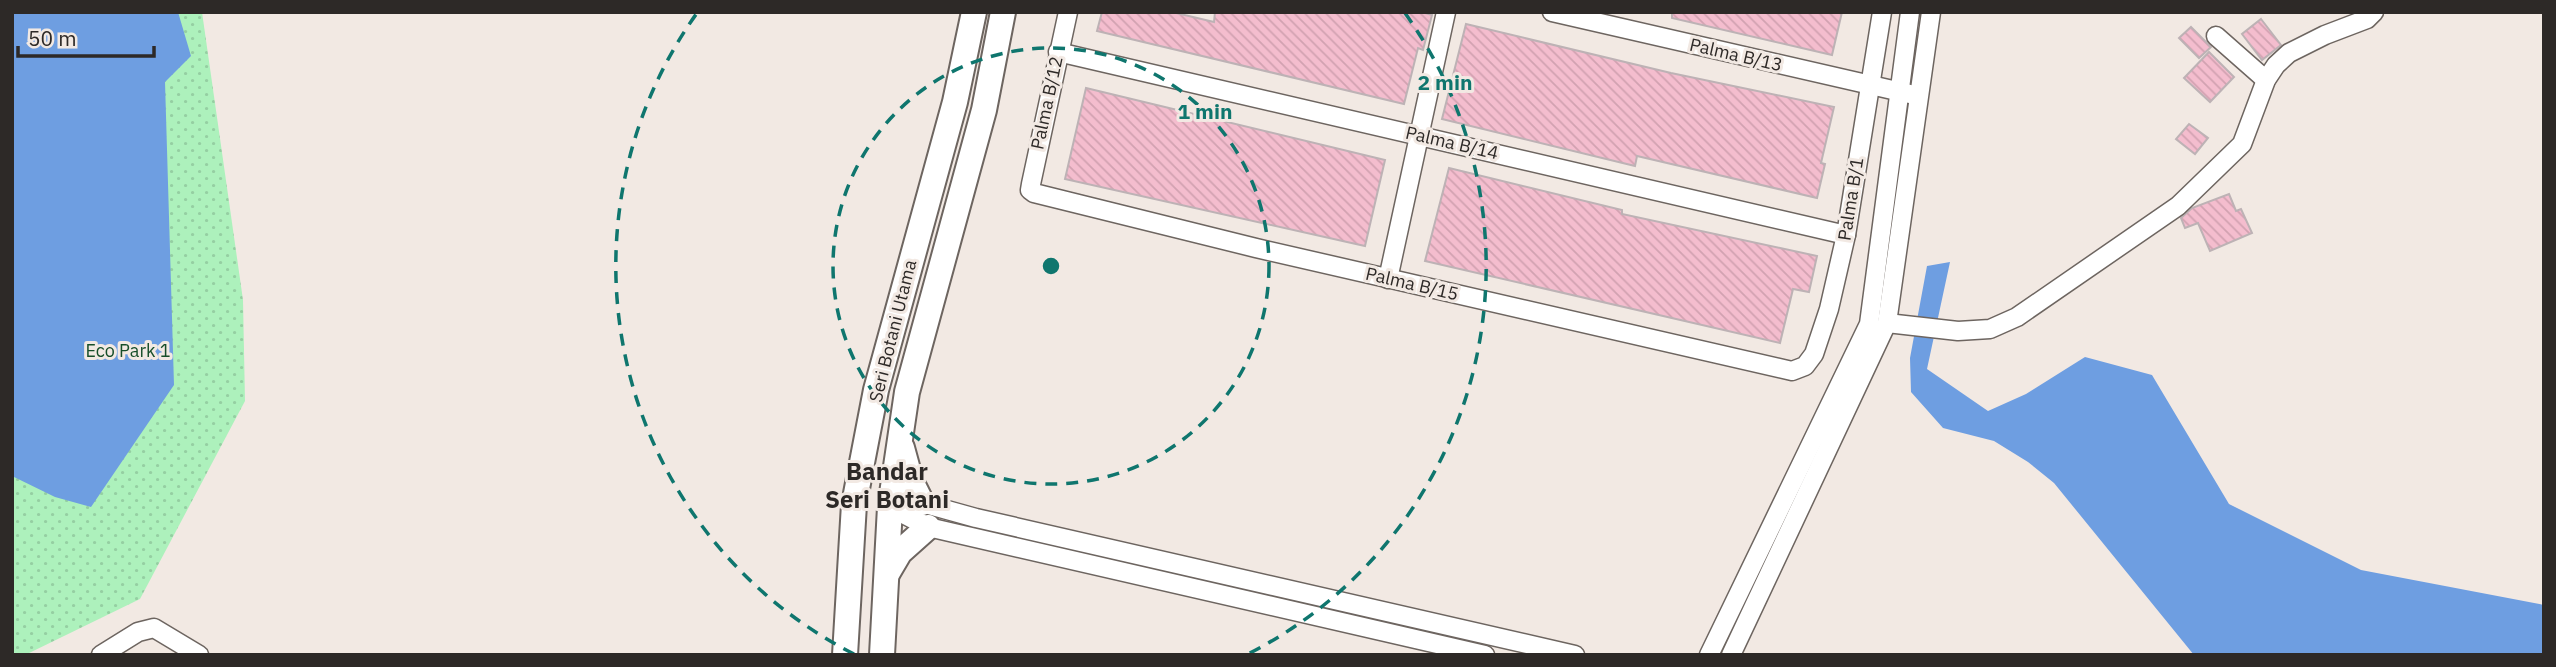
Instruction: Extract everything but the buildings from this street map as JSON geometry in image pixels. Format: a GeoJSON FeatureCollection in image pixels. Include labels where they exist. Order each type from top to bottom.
{"type":"FeatureCollection","features":[{"type":"Feature","properties":{"kind":"main road","name":"Seri Botani Utama"},"geometry":{"type":"LineString","coordinates":[[845,655],[854,504],[871,417],[909,265],[955,102],[974,12]]}},
{"type":"Feature","properties":{"kind":"main road","name":"Seri Botani Utama"},"geometry":{"type":"LineString","coordinates":[[882,655],[890,506],[907,392],[984,110],[1003,12]]}},
{"type":"Feature","properties":{"kind":"main road"},"geometry":{"type":"LineString","coordinates":[[852,536],[867,520],[890,506],[880,497],[874,482],[871,417]]}},
{"type":"Feature","properties":{"kind":"main road"},"geometry":{"type":"LineString","coordinates":[[887,575],[925,515],[911,481],[900,437]]}},
{"type":"Feature","properties":{"kind":"street","name":"Palma B/12"},"geometry":{"type":"LineString","coordinates":[[1034,193],[1030,190],[1031,184],[1068,12]]}},
{"type":"Feature","properties":{"kind":"street"},"geometry":{"type":"LineString","coordinates":[[1388,278],[1446,12]]}},
{"type":"Feature","properties":{"kind":"street","name":"Palma B/13"},"geometry":{"type":"LineString","coordinates":[[1552,12],[1583,16],[1920,97]]}},
{"type":"Feature","properties":{"kind":"street","name":"Palma B/1"},"geometry":{"type":"LineString","coordinates":[[1792,371],[1805,366],[1814,354],[1829,309],[1846,235],[1882,12]]}},
{"type":"Feature","properties":{"kind":"street"},"geometry":{"type":"LineString","coordinates":[[1709,654],[1868,324],[1910,12]]}},
{"type":"Feature","properties":{"kind":"street"},"geometry":{"type":"LineString","coordinates":[[1731,655],[1896,325],[1931,12]]}},
{"type":"Feature","properties":{"kind":"street"},"geometry":{"type":"LineString","coordinates":[[1896,325],[1958,331],[1990,329],[2017,317],[2178,206],[2242,144],[2266,80],[2276,65],[2290,53],[2325,35],[2367,19],[2374,12]]}},
{"type":"Feature","properties":{"kind":"street"},"geometry":{"type":"LineString","coordinates":[[2216,36],[2266,80]]}},
{"type":"Feature","properties":{"kind":"street","name":"Palma B/14"},"geometry":{"type":"LineString","coordinates":[[1058,52],[1846,235]]}},
{"type":"Feature","properties":{"kind":"street","name":"Palma B/15"},"geometry":{"type":"LineString","coordinates":[[1034,193],[1792,371]]}},
{"type":"Feature","properties":{"kind":"street"},"geometry":{"type":"LineString","coordinates":[[890,506],[1423,648],[1485,655]]}},
{"type":"Feature","properties":{"kind":"street"},"geometry":{"type":"LineString","coordinates":[[890,506],[925,515],[976,518],[1575,655]]}},
{"type":"Feature","properties":{"kind":"street"},"geometry":{"type":"LineString","coordinates":[[1423,648],[1430,621]]}},
{"type":"Feature","properties":{"kind":"street"},"geometry":{"type":"LineString","coordinates":[[1447,650],[1453,627]]}},
{"type":"Feature","properties":{"kind":"street"},"geometry":{"type":"LineString","coordinates":[[101,655],[146,628],[154,628],[199,655]]}},
{"type":"Feature","properties":{"kind":"green space","name":"Eco Park 1"},"geometry":{"type":"Polygon","coordinates":[[[12,12],[202,12],[243,300],[245,401],[140,599],[25,655],[12,655],[12,12]]]}},
{"type":"Feature","properties":{"kind":"water"},"geometry":{"type":"Polygon","coordinates":[[[12,12],[178,12],[191,56],[165,82],[174,385],[91,507],[55,497],[12,476],[12,12]]]}},
{"type":"Feature","properties":{"kind":"water"},"geometry":{"type":"Polygon","coordinates":[[[1950,262],[1927,369],[1988,411],[2026,394],[2085,357],[2152,375],[2229,504],[2361,570],[2544,605],[2544,655],[2194,655],[2054,483],[2028,462],[1994,441],[1943,428],[1911,392],[1910,358],[1927,266],[1950,262]]]}},
{"type":"Feature","properties":{"kind":"district","name":"Bandar Seri Botani"},"geometry":{"type":"Point","coordinates":[887,486]}}]}
